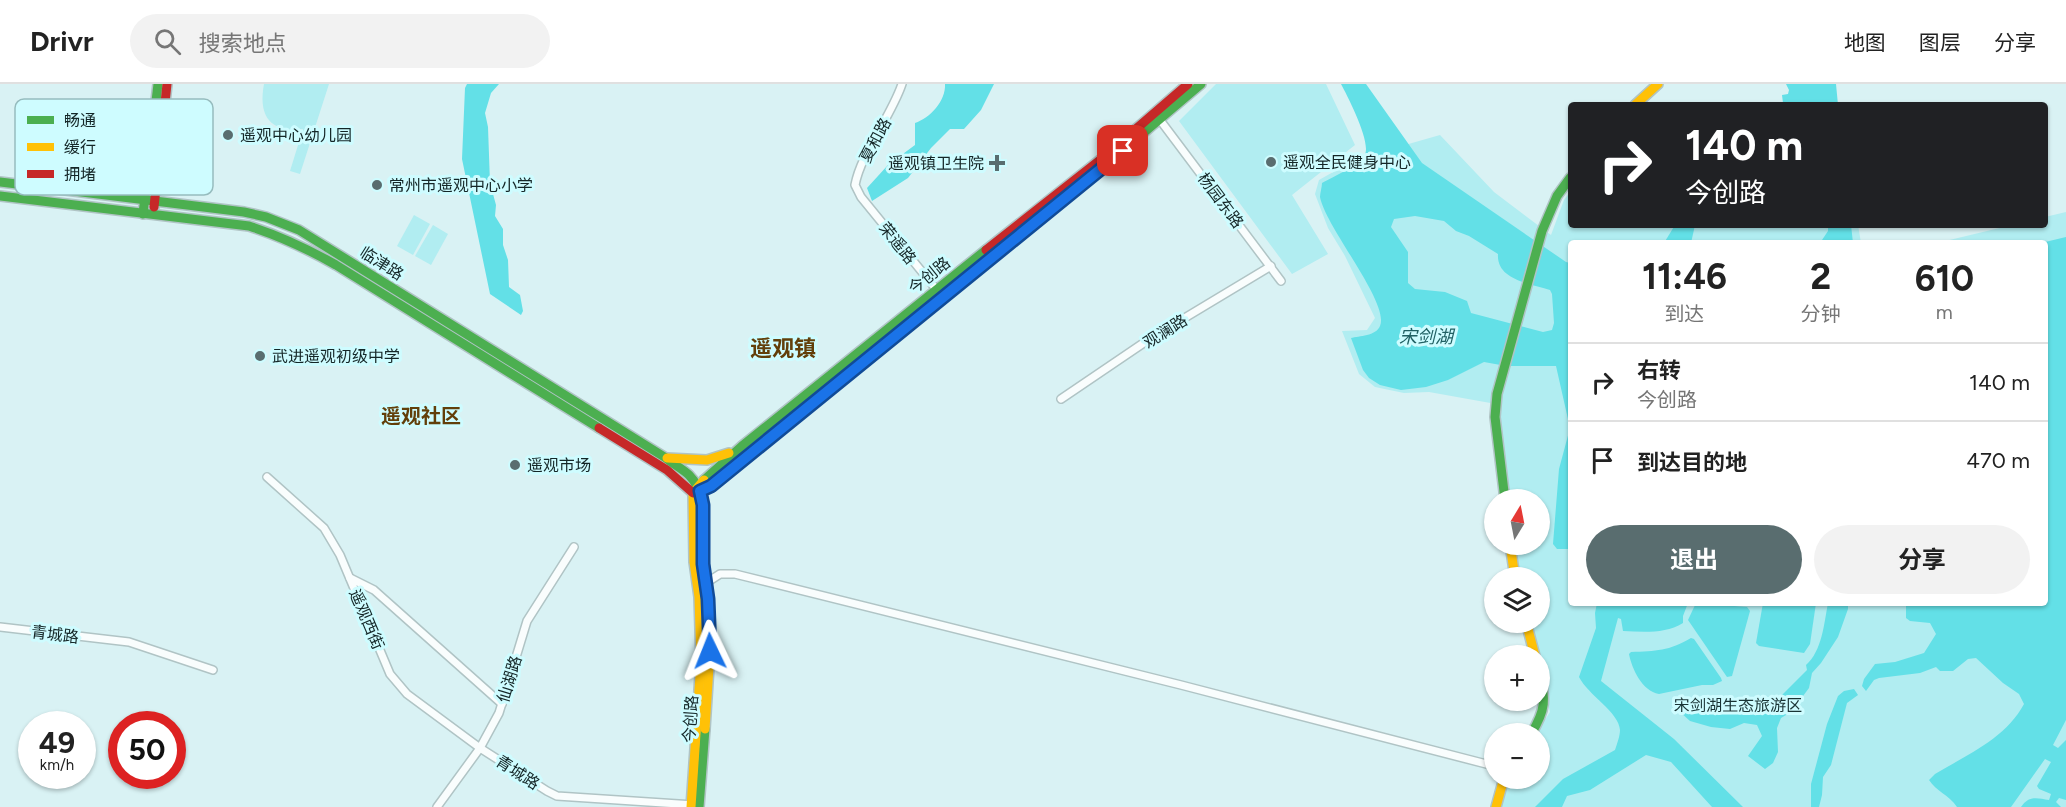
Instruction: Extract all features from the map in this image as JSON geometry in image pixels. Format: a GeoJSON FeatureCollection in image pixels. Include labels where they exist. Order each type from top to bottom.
{"type":"FeatureCollection","features":[{"type":"Feature","properties":{"kind":"main road"},"geometry":{"type":"LineString","coordinates":[[157,99],[158,84]]}},
{"type":"Feature","properties":{"kind":"main road"},"geometry":{"type":"LineString","coordinates":[[165,99],[167,84]]}},
{"type":"Feature","properties":{"kind":"main road","name":"今创路"},"geometry":{"type":"LineString","coordinates":[[695,806],[701,661],[699,597],[694,562],[697,490],[742,446],[1100,160],[1188,84]]}},
{"type":"Feature","properties":{"kind":"main road","name":"今创路"},"geometry":{"type":"LineString","coordinates":[[697,490],[711,486],[1160,120],[1201,84]]}},
{"type":"Feature","properties":{"kind":"main road"},"geometry":{"type":"LineString","coordinates":[[1638,102],[1658,84]]}},
{"type":"Feature","properties":{"kind":"main road"},"geometry":{"type":"LineString","coordinates":[[1504,489],[1495,417],[1497,394],[1542,231],[1557,196],[1568,181]]}},
{"type":"Feature","properties":{"kind":"main road","name":"临津路"},"geometry":{"type":"LineString","coordinates":[[0,182],[15,184]]}},
{"type":"Feature","properties":{"kind":"main road","name":"临津路"},"geometry":{"type":"LineString","coordinates":[[108,195],[244,212],[266,217],[299,230],[665,458],[690,476],[697,490]]}},
{"type":"Feature","properties":{"kind":"main road"},"geometry":{"type":"LineString","coordinates":[[150,195],[150,200]]}},
{"type":"Feature","properties":{"kind":"main road"},"geometry":{"type":"LineString","coordinates":[[148,215],[151,195]]}},
{"type":"Feature","properties":{"kind":"main road","name":"临津路"},"geometry":{"type":"LineString","coordinates":[[0,196],[249,226],[274,233],[350,274],[697,490]]}},
{"type":"Feature","properties":{"kind":"main road"},"geometry":{"type":"LineString","coordinates":[[665,458],[687,461],[703,460],[722,457],[742,446]]}},
{"type":"Feature","properties":{"kind":"main road","name":"今创路"},"geometry":{"type":"LineString","coordinates":[[695,806],[710,651],[708,599],[703,564],[703,505],[697,490]]}},
{"type":"Feature","properties":{"kind":"main road"},"geometry":{"type":"LineString","coordinates":[[1496,807],[1501,789]]}},
{"type":"Feature","properties":{"kind":"street","name":"夏和路"},"geometry":{"type":"LineString","coordinates":[[861,197],[855,184],[857,176],[891,111],[902,84]]}},
{"type":"Feature","properties":{"kind":"street","name":"杨园东路"},"geometry":{"type":"LineString","coordinates":[[1160,120],[1281,281]]}},
{"type":"Feature","properties":{"kind":"street","name":"荣遥路"},"geometry":{"type":"LineString","coordinates":[[861,197],[936,289]]}},
{"type":"Feature","properties":{"kind":"street","name":"观澜路"},"geometry":{"type":"LineString","coordinates":[[1061,399],[1148,340],[1271,266]]}},
{"type":"Feature","properties":{"kind":"street","name":"遥观西街"},"geometry":{"type":"LineString","coordinates":[[267,477],[324,528],[340,555],[390,674],[406,694],[480,748]]}},
{"type":"Feature","properties":{"kind":"street","name":"仙湖路"},"geometry":{"type":"LineString","coordinates":[[437,807],[480,748],[502,704],[527,621],[574,547]]}},
{"type":"Feature","properties":{"kind":"street"},"geometry":{"type":"LineString","coordinates":[[706,583],[720,574],[735,574],[1484,763]]}},
{"type":"Feature","properties":{"kind":"street"},"geometry":{"type":"LineString","coordinates":[[350,578],[374,590],[502,704]]}},
{"type":"Feature","properties":{"kind":"street","name":"青城路"},"geometry":{"type":"LineString","coordinates":[[0,627],[129,642],[213,670]]}},
{"type":"Feature","properties":{"kind":"street","name":"青城路"},"geometry":{"type":"LineString","coordinates":[[480,748],[557,796],[695,806]]}},
{"type":"Feature","properties":{"kind":"green space"},"geometry":{"type":"Polygon","coordinates":[[[264,84],[329,84],[300,174],[290,171],[303,129],[282,128],[269,120],[263,105],[264,84]]]}},
{"type":"Feature","properties":{"kind":"green space","name":"遥观全民健身中心"},"geometry":{"type":"Polygon","coordinates":[[[1216,84],[1326,84],[1355,145],[1292,195],[1328,254],[1292,274],[1179,121],[1216,84]]]}},
{"type":"Feature","properties":{"kind":"green space","name":"宋剑湖生态旅游区"},"geometry":{"type":"Polygon","coordinates":[[[1440,135],[1494,192],[1551,235],[1568,195],[1568,228],[1858,228],[1860,240],[1568,240],[1568,606],[2048,606],[2048,240],[1950,240],[2000,228],[2048,228],[2048,216],[2066,212],[2066,807],[1499,807],[1505,789],[1550,789],[1550,723],[1543,723],[1550,712],[1550,645],[1535,645],[1532,633],[1550,633],[1550,567],[1519,567],[1517,555],[1550,555],[1550,489],[1508,489],[1496,404],[1429,392],[1404,393],[1375,387],[1359,374],[1342,331],[1367,330],[1375,318],[1345,256],[1328,228],[1315,194],[1319,180],[1356,159],[1440,135]]]}},
{"type":"Feature","properties":{"kind":"green space"},"geometry":{"type":"Polygon","coordinates":[[[414,215],[430,224],[413,255],[397,246],[414,215]]]}},
{"type":"Feature","properties":{"kind":"green space"},"geometry":{"type":"Polygon","coordinates":[[[433,225],[448,234],[431,265],[415,256],[433,225]]]}},
{"type":"Feature","properties":{"kind":"water"},"geometry":{"type":"Polygon","coordinates":[[[467,84],[499,84],[491,93],[485,113],[488,127],[490,183],[496,205],[495,216],[503,229],[509,287],[520,295],[523,311],[521,315],[490,294],[462,159],[467,84]]]}},
{"type":"Feature","properties":{"kind":"water"},"geometry":{"type":"Polygon","coordinates":[[[945,84],[994,84],[981,110],[964,129],[950,129],[931,148],[908,178],[872,201],[867,188],[888,165],[915,145],[915,123],[921,121],[936,108],[943,97],[945,84]]]}},
{"type":"Feature","properties":{"kind":"water","name":"宋剑湖"},"geometry":{"type":"Polygon","coordinates":[[[1341,84],[1366,84],[1422,163],[1568,262],[1568,419],[1556,366],[1506,366],[1484,362],[1448,380],[1426,387],[1401,390],[1380,385],[1369,378],[1363,370],[1351,338],[1375,332],[1380,326],[1381,315],[1376,300],[1333,227],[1320,197],[1322,183],[1352,166],[1365,154],[1365,140],[1341,84]],[[1415,216],[1394,219],[1391,227],[1408,252],[1408,283],[1415,289],[1445,292],[1467,301],[1471,313],[1543,332],[1552,330],[1554,323],[1550,290],[1525,283],[1509,275],[1499,263],[1498,254],[1469,236],[1456,231],[1444,221],[1415,216]]]}},
{"type":"Feature","properties":{"kind":"water"},"geometry":{"type":"Polygon","coordinates":[[[1786,84],[1836,84],[1838,102],[1783,102],[1782,95],[1788,94],[1786,84]]]}},
{"type":"Feature","properties":{"kind":"water"},"geometry":{"type":"Polygon","coordinates":[[[1673,228],[1694,228],[1692,240],[1666,240],[1673,228]]]}},
{"type":"Feature","properties":{"kind":"water"},"geometry":{"type":"Polygon","coordinates":[[[1828,228],[1851,228],[1853,240],[1822,240],[1828,228]]]}},
{"type":"Feature","properties":{"kind":"water"},"geometry":{"type":"Polygon","coordinates":[[[2066,237],[2066,720],[2053,745],[2058,748],[2066,740],[2066,800],[2059,798],[2056,802],[2061,807],[2021,807],[2030,799],[2049,800],[2051,794],[2037,786],[2051,762],[2045,759],[2011,807],[1957,807],[1929,780],[1935,774],[1985,745],[2007,727],[2024,704],[2019,694],[2003,683],[1976,658],[1968,659],[1953,671],[1940,671],[1936,667],[1920,673],[1879,678],[1874,680],[1866,691],[1862,686],[1864,679],[1875,664],[1895,662],[1924,653],[1936,634],[1930,623],[1910,621],[1906,618],[1906,606],[2048,606],[2048,241],[2066,237]]]}},
{"type":"Feature","properties":{"kind":"water"},"geometry":{"type":"Polygon","coordinates":[[[1568,435],[1568,549],[1557,549],[1553,544],[1559,469],[1568,435]]]}},
{"type":"Feature","properties":{"kind":"water"},"geometry":{"type":"Polygon","coordinates":[[[1596,606],[1687,606],[1683,623],[1662,631],[1623,631],[1621,619],[1618,618],[1601,681],[1674,739],[1743,807],[1712,807],[1671,762],[1646,755],[1590,790],[1567,796],[1562,807],[1535,807],[1563,779],[1615,750],[1620,730],[1618,723],[1579,677],[1596,628],[1596,606]]]}},
{"type":"Feature","properties":{"kind":"water"},"geometry":{"type":"Polygon","coordinates":[[[1695,606],[1747,607],[1750,611],[1732,676],[1727,677],[1688,620],[1695,606]]]}},
{"type":"Feature","properties":{"kind":"water"},"geometry":{"type":"Polygon","coordinates":[[[1762,606],[1816,606],[1810,644],[1804,653],[1759,646],[1756,643],[1762,606]]]}},
{"type":"Feature","properties":{"kind":"water"},"geometry":{"type":"Polygon","coordinates":[[[1827,606],[1848,606],[1838,637],[1812,673],[1809,688],[1791,712],[1781,718],[1777,728],[1778,752],[1773,763],[1765,769],[1748,756],[1762,736],[1757,725],[1744,723],[1730,729],[1711,727],[1690,721],[1680,712],[1694,703],[1706,702],[1760,712],[1777,700],[1807,670],[1806,665],[1816,652],[1822,637],[1827,606]]]}},
{"type":"Feature","properties":{"kind":"water"},"geometry":{"type":"Polygon","coordinates":[[[1691,638],[1694,639],[1722,681],[1713,685],[1702,685],[1659,694],[1648,689],[1635,672],[1629,654],[1669,648],[1691,638]]]}},
{"type":"Feature","properties":{"kind":"water"},"geometry":{"type":"Polygon","coordinates":[[[1854,689],[1858,695],[1847,703],[1831,765],[1823,777],[1819,807],[1811,807],[1811,784],[1827,724],[1838,696],[1844,691],[1854,689]]]}},
{"type":"Feature","properties":{"kind":"traffic: fast"},"geometry":{"type":"LineString","coordinates":[[156,99],[158,84]]}},
{"type":"Feature","properties":{"kind":"traffic: fast"},"geometry":{"type":"LineString","coordinates":[[1109,162],[1201,84]]}},
{"type":"Feature","properties":{"kind":"traffic: fast"},"geometry":{"type":"LineString","coordinates":[[1504,489],[1495,417],[1497,394],[1542,231],[1557,196],[1568,181]]}},
{"type":"Feature","properties":{"kind":"traffic: fast"},"geometry":{"type":"LineString","coordinates":[[0,182],[15,184]]}},
{"type":"Feature","properties":{"kind":"traffic: fast"},"geometry":{"type":"LineString","coordinates":[[106,195],[244,212],[266,217],[299,230],[684,471],[695,482],[699,490],[703,517],[703,544]]}},
{"type":"Feature","properties":{"kind":"traffic: fast"},"geometry":{"type":"LineString","coordinates":[[143,214],[145,195]]}},
{"type":"Feature","properties":{"kind":"traffic: fast"},"geometry":{"type":"LineString","coordinates":[[0,196],[249,226],[272,234],[336,265],[599,428]]}},
{"type":"Feature","properties":{"kind":"traffic: fast"},"geometry":{"type":"LineString","coordinates":[[704,480],[742,446],[986,250]]}},
{"type":"Feature","properties":{"kind":"traffic: fast"},"geometry":{"type":"LineString","coordinates":[[1537,723],[1542,711]]}},
{"type":"Feature","properties":{"kind":"traffic: fast"},"geometry":{"type":"LineString","coordinates":[[699,807],[705,729]]}},
{"type":"Feature","properties":{"kind":"traffic: slow"},"geometry":{"type":"LineString","coordinates":[[1638,102],[1658,84]]}},
{"type":"Feature","properties":{"kind":"traffic: slow"},"geometry":{"type":"LineString","coordinates":[[886,343],[1109,162]]}},
{"type":"Feature","properties":{"kind":"traffic: slow"},"geometry":{"type":"LineString","coordinates":[[667,458],[707,460],[729,453]]}},
{"type":"Feature","properties":{"kind":"traffic: slow"},"geometry":{"type":"LineString","coordinates":[[691,807],[701,661],[699,597],[694,562],[693,493],[704,480]]}},
{"type":"Feature","properties":{"kind":"traffic: slow"},"geometry":{"type":"LineString","coordinates":[[703,544],[710,651],[705,729]]}},
{"type":"Feature","properties":{"kind":"traffic: slow"},"geometry":{"type":"LineString","coordinates":[[1512,555],[1513,567]]}},
{"type":"Feature","properties":{"kind":"traffic: slow"},"geometry":{"type":"LineString","coordinates":[[1529,633],[1532,645]]}},
{"type":"Feature","properties":{"kind":"traffic: slow"},"geometry":{"type":"LineString","coordinates":[[1496,807],[1501,789]]}},
{"type":"Feature","properties":{"kind":"traffic: jam"},"geometry":{"type":"LineString","coordinates":[[165,99],[167,84]]}},
{"type":"Feature","properties":{"kind":"traffic: jam"},"geometry":{"type":"LineString","coordinates":[[986,250],[1100,160],[1188,84]]}},
{"type":"Feature","properties":{"kind":"traffic: jam"},"geometry":{"type":"LineString","coordinates":[[154,207],[155,195]]}},
{"type":"Feature","properties":{"kind":"traffic: jam"},"geometry":{"type":"LineString","coordinates":[[695,492],[711,486],[886,343]]}},
{"type":"Feature","properties":{"kind":"traffic: jam"},"geometry":{"type":"LineString","coordinates":[[599,428],[667,470],[693,493]]}},
{"type":"Feature","properties":{"kind":"place","name":"遥观中心幼儿园"},"geometry":{"type":"Point","coordinates":[228,135]}},
{"type":"Feature","properties":{"kind":"place","name":"遥观全民健身中心"},"geometry":{"type":"Point","coordinates":[1271,162]}},
{"type":"Feature","properties":{"kind":"place","name":"遥观镇卫生院"},"geometry":{"type":"Point","coordinates":[997,163]}},
{"type":"Feature","properties":{"kind":"place","name":"常州市遥观中心小学"},"geometry":{"type":"Point","coordinates":[377,185]}},
{"type":"Feature","properties":{"kind":"place","name":"武进遥观初级中学"},"geometry":{"type":"Point","coordinates":[260,356]}},
{"type":"Feature","properties":{"kind":"place","name":"遥观市场"},"geometry":{"type":"Point","coordinates":[515,465]}},
{"type":"Feature","properties":{"kind":"district","name":"遥观镇"},"geometry":{"type":"Point","coordinates":[783,348]}},
{"type":"Feature","properties":{"kind":"district","name":"遥观社区"},"geometry":{"type":"Point","coordinates":[421,416]}},
{"type":"Feature","properties":{"kind":"route"},"geometry":{"type":"LineString","coordinates":[[710,651],[708,599],[703,564],[703,505],[700,491],[711,486],[1123,151]]}}]}
